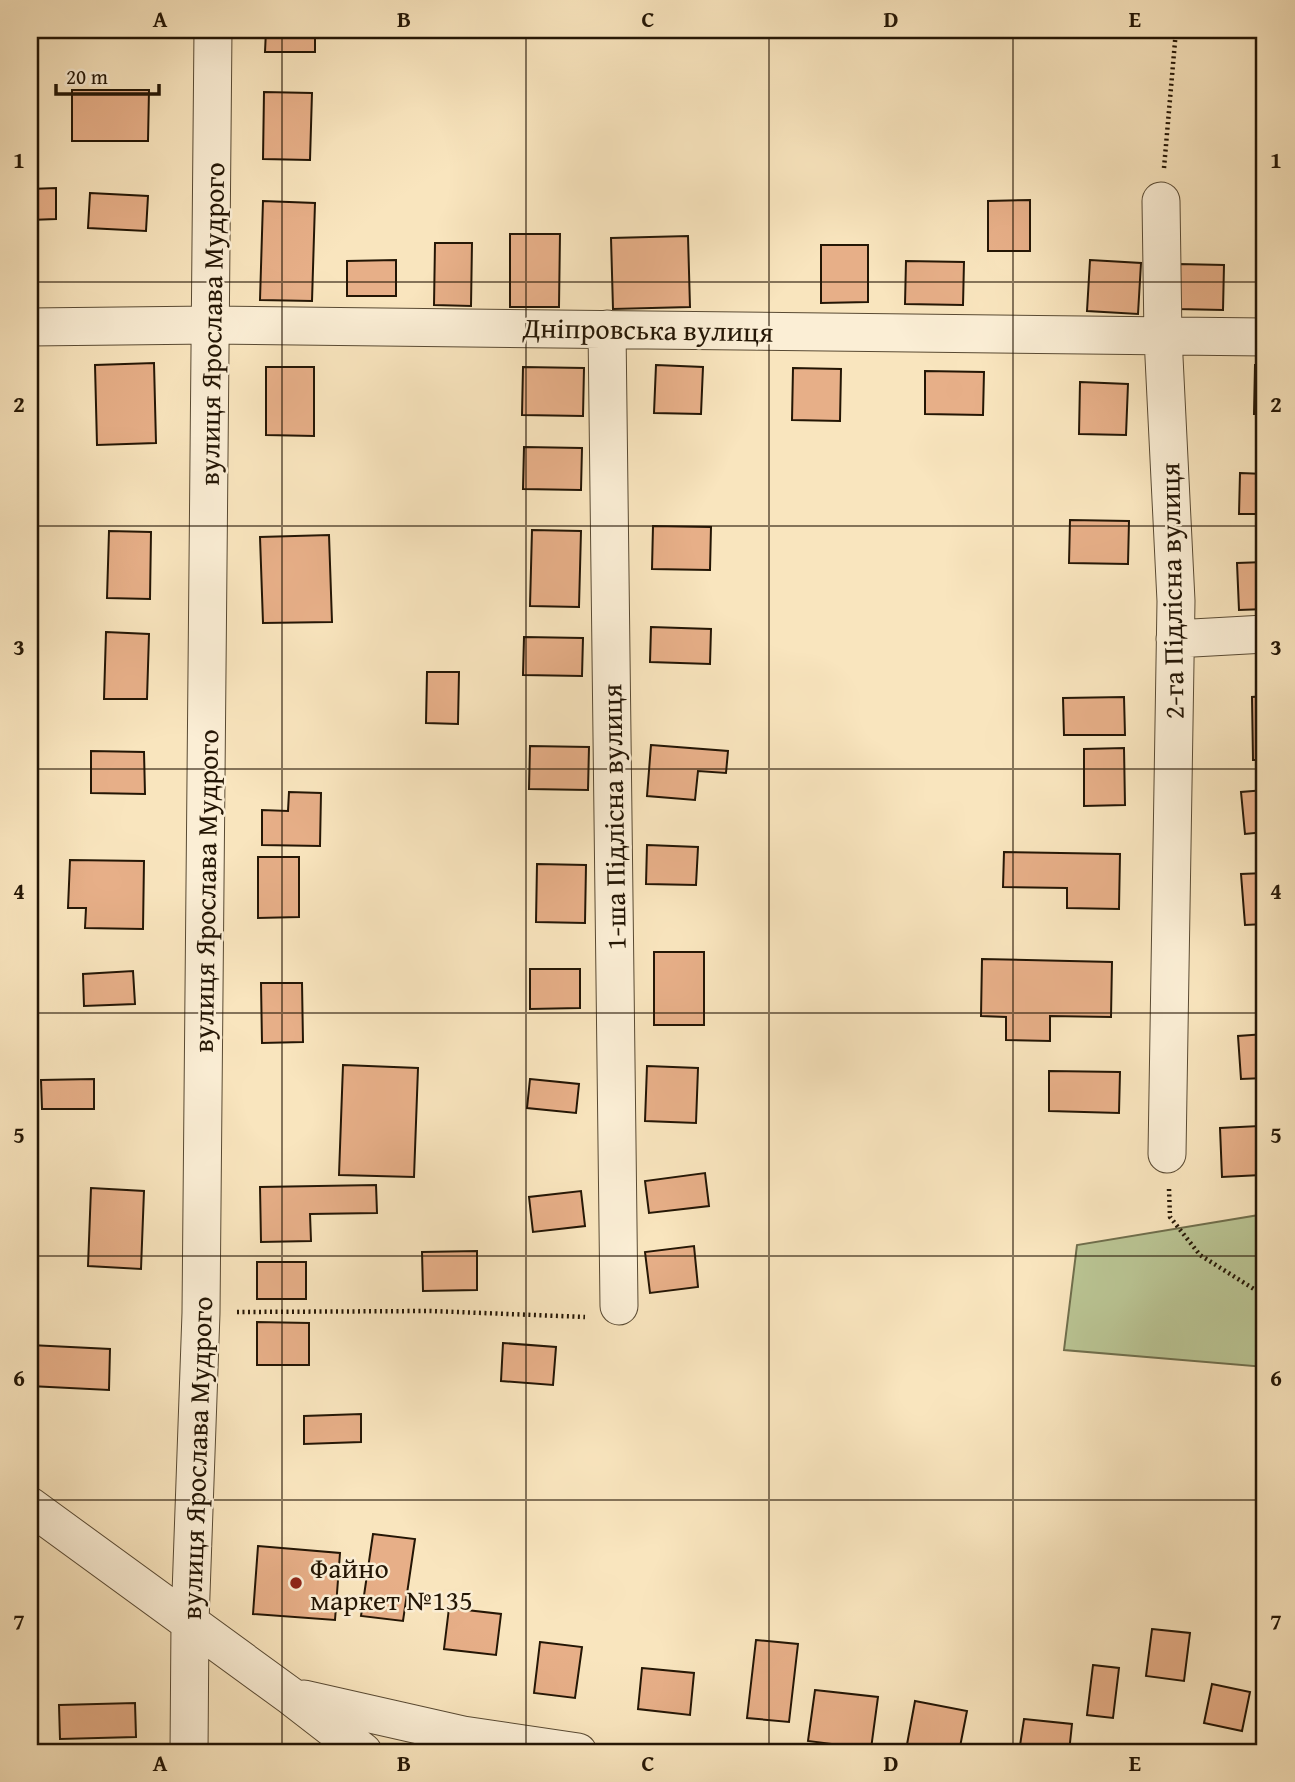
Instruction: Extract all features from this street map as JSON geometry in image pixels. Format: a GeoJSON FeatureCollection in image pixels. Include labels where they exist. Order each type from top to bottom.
{"type":"FeatureCollection","features":[{"type":"Feature","properties":{"kind":"street","name":"вулиця Ярослава Мудрого"},"geometry":{"type":"LineString","coordinates":[[188,1752],[201,1313],[213,30]]}},
{"type":"Feature","properties":{"kind":"street","name":"2-га Підлісна вулиця"},"geometry":{"type":"LineString","coordinates":[[1161,201],[1163,337],[1176,601],[1167,1154]]}},
{"type":"Feature","properties":{"kind":"street","name":"Дніпровська вулиця"},"geometry":{"type":"LineString","coordinates":[[30,327],[211,325],[1265,337]]}},
{"type":"Feature","properties":{"kind":"street","name":"1-ша Підлісна вулиця"},"geometry":{"type":"LineString","coordinates":[[607,329],[620,1306]]}},
{"type":"Feature","properties":{"kind":"street"},"geometry":{"type":"LineString","coordinates":[[1175,639],[1265,634]]}},
{"type":"Feature","properties":{"kind":"street"},"geometry":{"type":"LineString","coordinates":[[30,1506],[363,1752]]}},
{"type":"Feature","properties":{"kind":"street"},"geometry":{"type":"LineString","coordinates":[[292,1697],[463,1735],[578,1752]]}},
{"type":"Feature","properties":{"kind":"path"},"geometry":{"type":"LineString","coordinates":[[1161,201],[1176,30]]}},
{"type":"Feature","properties":{"kind":"path"},"geometry":{"type":"LineString","coordinates":[[1167,1154],[1170,1217],[1200,1255],[1265,1296]]}},
{"type":"Feature","properties":{"kind":"path"},"geometry":{"type":"LineString","coordinates":[[201,1313],[431,1311],[594,1318],[620,1306]]}},
{"type":"Feature","properties":{"kind":"green space"},"geometry":{"type":"Polygon","coordinates":[[[1265,1214],[1265,1367],[1064,1350],[1077,1245],[1265,1214]]]}},
{"type":"Feature","properties":{"kind":"building"},"geometry":{"type":"Polygon","coordinates":[[[266,30],[315,30],[315,52],[265,52],[266,30]]]}},
{"type":"Feature","properties":{"kind":"building"},"geometry":{"type":"Polygon","coordinates":[[[72,90],[149,90],[148,141],[72,141],[72,90]]]}},
{"type":"Feature","properties":{"kind":"building"},"geometry":{"type":"Polygon","coordinates":[[[264,92],[312,93],[310,160],[263,159],[264,92]]]}},
{"type":"Feature","properties":{"kind":"building"},"geometry":{"type":"Polygon","coordinates":[[[56,188],[56,219],[30,220],[30,189],[56,188]]]}},
{"type":"Feature","properties":{"kind":"building"},"geometry":{"type":"Polygon","coordinates":[[[90,193],[148,196],[146,231],[88,228],[90,193]]]}},
{"type":"Feature","properties":{"kind":"building"},"geometry":{"type":"Polygon","coordinates":[[[1030,200],[1030,251],[988,251],[988,201],[1030,200]]]}},
{"type":"Feature","properties":{"kind":"building"},"geometry":{"type":"Polygon","coordinates":[[[263,201],[315,203],[312,301],[260,300],[263,201]]]}},
{"type":"Feature","properties":{"kind":"building"},"geometry":{"type":"Polygon","coordinates":[[[510,234],[560,234],[559,307],[510,307],[510,234]]]}},
{"type":"Feature","properties":{"kind":"building"},"geometry":{"type":"Polygon","coordinates":[[[688,236],[690,307],[613,309],[611,238],[688,236]]]}},
{"type":"Feature","properties":{"kind":"building"},"geometry":{"type":"Polygon","coordinates":[[[435,243],[472,243],[471,306],[434,305],[435,243]]]}},
{"type":"Feature","properties":{"kind":"building"},"geometry":{"type":"Polygon","coordinates":[[[821,245],[868,245],[868,302],[821,303],[821,245]]]}},
{"type":"Feature","properties":{"kind":"building"},"geometry":{"type":"Polygon","coordinates":[[[396,260],[396,296],[347,296],[347,261],[396,260]]]}},
{"type":"Feature","properties":{"kind":"building"},"geometry":{"type":"Polygon","coordinates":[[[1090,260],[1141,263],[1138,314],[1087,311],[1090,260]]]}},
{"type":"Feature","properties":{"kind":"building"},"geometry":{"type":"Polygon","coordinates":[[[906,261],[964,262],[963,305],[905,304],[906,261]]]}},
{"type":"Feature","properties":{"kind":"building"},"geometry":{"type":"Polygon","coordinates":[[[1178,264],[1224,265],[1223,310],[1177,309],[1178,264]]]}},
{"type":"Feature","properties":{"kind":"building"},"geometry":{"type":"Polygon","coordinates":[[[154,363],[156,443],[97,445],[95,365],[154,363]]]}},
{"type":"Feature","properties":{"kind":"building"},"geometry":{"type":"Polygon","coordinates":[[[656,365],[703,367],[701,414],[654,413],[656,365]]]}},
{"type":"Feature","properties":{"kind":"building"},"geometry":{"type":"Polygon","coordinates":[[[1255,365],[1265,365],[1265,414],[1254,414],[1255,365]]]}},
{"type":"Feature","properties":{"kind":"building"},"geometry":{"type":"Polygon","coordinates":[[[266,367],[314,367],[314,436],[266,435],[266,367]]]}},
{"type":"Feature","properties":{"kind":"building"},"geometry":{"type":"Polygon","coordinates":[[[523,367],[584,368],[583,416],[522,415],[523,367]]]}},
{"type":"Feature","properties":{"kind":"building"},"geometry":{"type":"Polygon","coordinates":[[[793,368],[841,369],[840,421],[792,420],[793,368]]]}},
{"type":"Feature","properties":{"kind":"building"},"geometry":{"type":"Polygon","coordinates":[[[925,371],[984,372],[983,415],[925,414],[925,371]]]}},
{"type":"Feature","properties":{"kind":"building"},"geometry":{"type":"Polygon","coordinates":[[[1080,382],[1128,384],[1126,435],[1079,434],[1080,382]]]}},
{"type":"Feature","properties":{"kind":"building"},"geometry":{"type":"Polygon","coordinates":[[[524,447],[582,448],[581,490],[523,489],[524,447]]]}},
{"type":"Feature","properties":{"kind":"building"},"geometry":{"type":"Polygon","coordinates":[[[1240,473],[1265,474],[1265,514],[1239,514],[1240,473]]]}},
{"type":"Feature","properties":{"kind":"building"},"geometry":{"type":"Polygon","coordinates":[[[1070,520],[1129,521],[1128,564],[1069,563],[1070,520]]]}},
{"type":"Feature","properties":{"kind":"building"},"geometry":{"type":"Polygon","coordinates":[[[653,526],[711,527],[710,570],[652,569],[653,526]]]}},
{"type":"Feature","properties":{"kind":"building"},"geometry":{"type":"Polygon","coordinates":[[[532,530],[581,531],[579,607],[530,606],[532,530]]]}},
{"type":"Feature","properties":{"kind":"building"},"geometry":{"type":"Polygon","coordinates":[[[109,531],[151,532],[150,599],[107,598],[109,531]]]}},
{"type":"Feature","properties":{"kind":"building"},"geometry":{"type":"Polygon","coordinates":[[[329,535],[332,622],[263,623],[260,537],[329,535]]]}},
{"type":"Feature","properties":{"kind":"building"},"geometry":{"type":"Polygon","coordinates":[[[1265,562],[1265,609],[1239,610],[1237,563],[1265,562]]]}},
{"type":"Feature","properties":{"kind":"building"},"geometry":{"type":"Polygon","coordinates":[[[651,627],[711,629],[710,664],[650,662],[651,627]]]}},
{"type":"Feature","properties":{"kind":"building"},"geometry":{"type":"Polygon","coordinates":[[[106,632],[149,634],[147,699],[104,699],[106,632]]]}},
{"type":"Feature","properties":{"kind":"building"},"geometry":{"type":"Polygon","coordinates":[[[524,637],[583,638],[582,676],[523,675],[524,637]]]}},
{"type":"Feature","properties":{"kind":"building"},"geometry":{"type":"Polygon","coordinates":[[[427,672],[459,672],[458,724],[426,723],[427,672]]]}},
{"type":"Feature","properties":{"kind":"building"},"geometry":{"type":"Polygon","coordinates":[[[1265,696],[1265,760],[1253,760],[1252,697],[1265,696]]]}},
{"type":"Feature","properties":{"kind":"building"},"geometry":{"type":"Polygon","coordinates":[[[1124,697],[1125,735],[1064,735],[1063,698],[1124,697]]]}},
{"type":"Feature","properties":{"kind":"building"},"geometry":{"type":"Polygon","coordinates":[[[651,745],[728,751],[726,773],[698,771],[695,800],[647,796],[651,745]]]}},
{"type":"Feature","properties":{"kind":"building"},"geometry":{"type":"Polygon","coordinates":[[[530,746],[589,747],[588,790],[529,789],[530,746]]]}},
{"type":"Feature","properties":{"kind":"building"},"geometry":{"type":"Polygon","coordinates":[[[1124,748],[1125,805],[1084,806],[1084,749],[1124,748]]]}},
{"type":"Feature","properties":{"kind":"building"},"geometry":{"type":"Polygon","coordinates":[[[91,751],[144,752],[145,794],[91,793],[91,751]]]}},
{"type":"Feature","properties":{"kind":"building"},"geometry":{"type":"Polygon","coordinates":[[[1265,790],[1265,832],[1245,834],[1241,792],[1265,790]]]}},
{"type":"Feature","properties":{"kind":"building"},"geometry":{"type":"Polygon","coordinates":[[[289,792],[321,793],[320,846],[262,845],[262,810],[288,811],[289,792]]]}},
{"type":"Feature","properties":{"kind":"building"},"geometry":{"type":"Polygon","coordinates":[[[647,845],[698,847],[696,885],[646,884],[647,845]]]}},
{"type":"Feature","properties":{"kind":"building"},"geometry":{"type":"Polygon","coordinates":[[[1004,852],[1120,854],[1119,909],[1067,908],[1067,888],[1003,887],[1004,852]]]}},
{"type":"Feature","properties":{"kind":"building"},"geometry":{"type":"Polygon","coordinates":[[[258,857],[299,857],[299,917],[258,918],[258,857]]]}},
{"type":"Feature","properties":{"kind":"building"},"geometry":{"type":"Polygon","coordinates":[[[70,860],[144,861],[143,929],[85,928],[86,908],[68,908],[70,860]]]}},
{"type":"Feature","properties":{"kind":"building"},"geometry":{"type":"Polygon","coordinates":[[[537,864],[586,865],[585,923],[536,922],[537,864]]]}},
{"type":"Feature","properties":{"kind":"building"},"geometry":{"type":"Polygon","coordinates":[[[1265,873],[1265,924],[1245,925],[1241,874],[1265,873]]]}},
{"type":"Feature","properties":{"kind":"building"},"geometry":{"type":"Polygon","coordinates":[[[654,952],[704,952],[704,1025],[654,1025],[654,952]]]}},
{"type":"Feature","properties":{"kind":"building"},"geometry":{"type":"Polygon","coordinates":[[[982,959],[1112,962],[1111,1017],[1050,1016],[1050,1041],[1006,1040],[1006,1017],[981,1016],[982,959]]]}},
{"type":"Feature","properties":{"kind":"building"},"geometry":{"type":"Polygon","coordinates":[[[530,969],[580,969],[580,1008],[530,1009],[530,969]]]}},
{"type":"Feature","properties":{"kind":"building"},"geometry":{"type":"Polygon","coordinates":[[[133,971],[135,1004],[84,1006],[83,974],[133,971]]]}},
{"type":"Feature","properties":{"kind":"building"},"geometry":{"type":"Polygon","coordinates":[[[261,983],[302,983],[303,1042],[262,1043],[261,983]]]}},
{"type":"Feature","properties":{"kind":"building"},"geometry":{"type":"Polygon","coordinates":[[[1265,1034],[1265,1078],[1241,1079],[1238,1036],[1265,1034]]]}},
{"type":"Feature","properties":{"kind":"building"},"geometry":{"type":"Polygon","coordinates":[[[343,1065],[418,1068],[414,1177],[339,1175],[343,1065]]]}},
{"type":"Feature","properties":{"kind":"building"},"geometry":{"type":"Polygon","coordinates":[[[647,1066],[698,1068],[696,1123],[645,1121],[647,1066]]]}},
{"type":"Feature","properties":{"kind":"building"},"geometry":{"type":"Polygon","coordinates":[[[1049,1071],[1120,1072],[1119,1113],[1049,1111],[1049,1071]]]}},
{"type":"Feature","properties":{"kind":"building"},"geometry":{"type":"Polygon","coordinates":[[[94,1079],[94,1109],[42,1109],[41,1080],[94,1079]]]}},
{"type":"Feature","properties":{"kind":"building"},"geometry":{"type":"Polygon","coordinates":[[[530,1079],[579,1084],[576,1113],[527,1108],[530,1079]]]}},
{"type":"Feature","properties":{"kind":"building"},"geometry":{"type":"Polygon","coordinates":[[[1259,1126],[1261,1175],[1222,1177],[1220,1128],[1259,1126]]]}},
{"type":"Feature","properties":{"kind":"building"},"geometry":{"type":"Polygon","coordinates":[[[705,1173],[709,1206],[649,1213],[645,1181],[705,1173]]]}},
{"type":"Feature","properties":{"kind":"building"},"geometry":{"type":"Polygon","coordinates":[[[376,1185],[377,1213],[310,1214],[311,1241],[261,1242],[260,1187],[376,1185]]]}},
{"type":"Feature","properties":{"kind":"building"},"geometry":{"type":"Polygon","coordinates":[[[91,1188],[144,1191],[141,1269],[88,1266],[91,1188]]]}},
{"type":"Feature","properties":{"kind":"building"},"geometry":{"type":"Polygon","coordinates":[[[581,1191],[585,1226],[533,1232],[529,1197],[581,1191]]]}},
{"type":"Feature","properties":{"kind":"building"},"geometry":{"type":"Polygon","coordinates":[[[694,1246],[698,1287],[650,1293],[645,1252],[694,1246]]]}},
{"type":"Feature","properties":{"kind":"building"},"geometry":{"type":"Polygon","coordinates":[[[477,1251],[477,1290],[423,1291],[422,1252],[477,1251]]]}},
{"type":"Feature","properties":{"kind":"building"},"geometry":{"type":"Polygon","coordinates":[[[257,1262],[306,1262],[306,1299],[257,1299],[257,1262]]]}},
{"type":"Feature","properties":{"kind":"building"},"geometry":{"type":"Polygon","coordinates":[[[257,1322],[309,1323],[309,1365],[257,1365],[257,1322]]]}},
{"type":"Feature","properties":{"kind":"building"},"geometry":{"type":"Polygon","coordinates":[[[503,1343],[556,1347],[553,1385],[501,1381],[503,1343]]]}},
{"type":"Feature","properties":{"kind":"building"},"geometry":{"type":"Polygon","coordinates":[[[30,1345],[110,1349],[109,1390],[30,1386],[30,1345]]]}},
{"type":"Feature","properties":{"kind":"building"},"geometry":{"type":"Polygon","coordinates":[[[361,1414],[361,1442],[304,1444],[304,1416],[361,1414]]]}},
{"type":"Feature","properties":{"kind":"building"},"geometry":{"type":"Polygon","coordinates":[[[373,1534],[415,1539],[403,1621],[361,1616],[373,1534]]]}},
{"type":"Feature","properties":{"kind":"building","name":"Файно маркет №135"},"geometry":{"type":"Polygon","coordinates":[[[258,1546],[340,1553],[335,1620],[253,1614],[258,1546]]]}},
{"type":"Feature","properties":{"kind":"building"},"geometry":{"type":"Polygon","coordinates":[[[449,1608],[501,1614],[496,1655],[444,1649],[449,1608]]]}},
{"type":"Feature","properties":{"kind":"building"},"geometry":{"type":"Polygon","coordinates":[[[1152,1629],[1190,1633],[1184,1681],[1146,1676],[1152,1629]]]}},
{"type":"Feature","properties":{"kind":"building"},"geometry":{"type":"Polygon","coordinates":[[[756,1640],[798,1644],[789,1722],[747,1718],[756,1640]]]}},
{"type":"Feature","properties":{"kind":"building"},"geometry":{"type":"Polygon","coordinates":[[[540,1642],[582,1647],[575,1698],[534,1693],[540,1642]]]}},
{"type":"Feature","properties":{"kind":"building"},"geometry":{"type":"Polygon","coordinates":[[[1093,1665],[1119,1668],[1113,1718],[1087,1715],[1093,1665]]]}},
{"type":"Feature","properties":{"kind":"building"},"geometry":{"type":"Polygon","coordinates":[[[642,1668],[694,1673],[690,1715],[638,1709],[642,1668]]]}},
{"type":"Feature","properties":{"kind":"building"},"geometry":{"type":"Polygon","coordinates":[[[1212,1684],[1250,1692],[1242,1731],[1204,1723],[1212,1684]]]}},
{"type":"Feature","properties":{"kind":"building"},"geometry":{"type":"Polygon","coordinates":[[[815,1690],[878,1697],[871,1749],[808,1741],[815,1690]]]}},
{"type":"Feature","properties":{"kind":"building"},"geometry":{"type":"Polygon","coordinates":[[[915,1701],[967,1711],[959,1752],[906,1750],[915,1701]]]}},
{"type":"Feature","properties":{"kind":"building"},"geometry":{"type":"Polygon","coordinates":[[[135,1703],[136,1737],[60,1739],[59,1705],[135,1703]]]}},
{"type":"Feature","properties":{"kind":"building"},"geometry":{"type":"Polygon","coordinates":[[[1024,1719],[1072,1724],[1069,1752],[1019,1752],[1024,1719]]]}},
{"type":"Feature","properties":{"kind":"building"},"geometry":{"type":"Polygon","coordinates":[[[132,1744],[132,1752],[95,1752],[95,1745],[132,1744]]]}},
{"type":"Feature","properties":{"kind":"place","name":"Файно маркет №135"},"geometry":{"type":"Point","coordinates":[296,1583]}}]}
